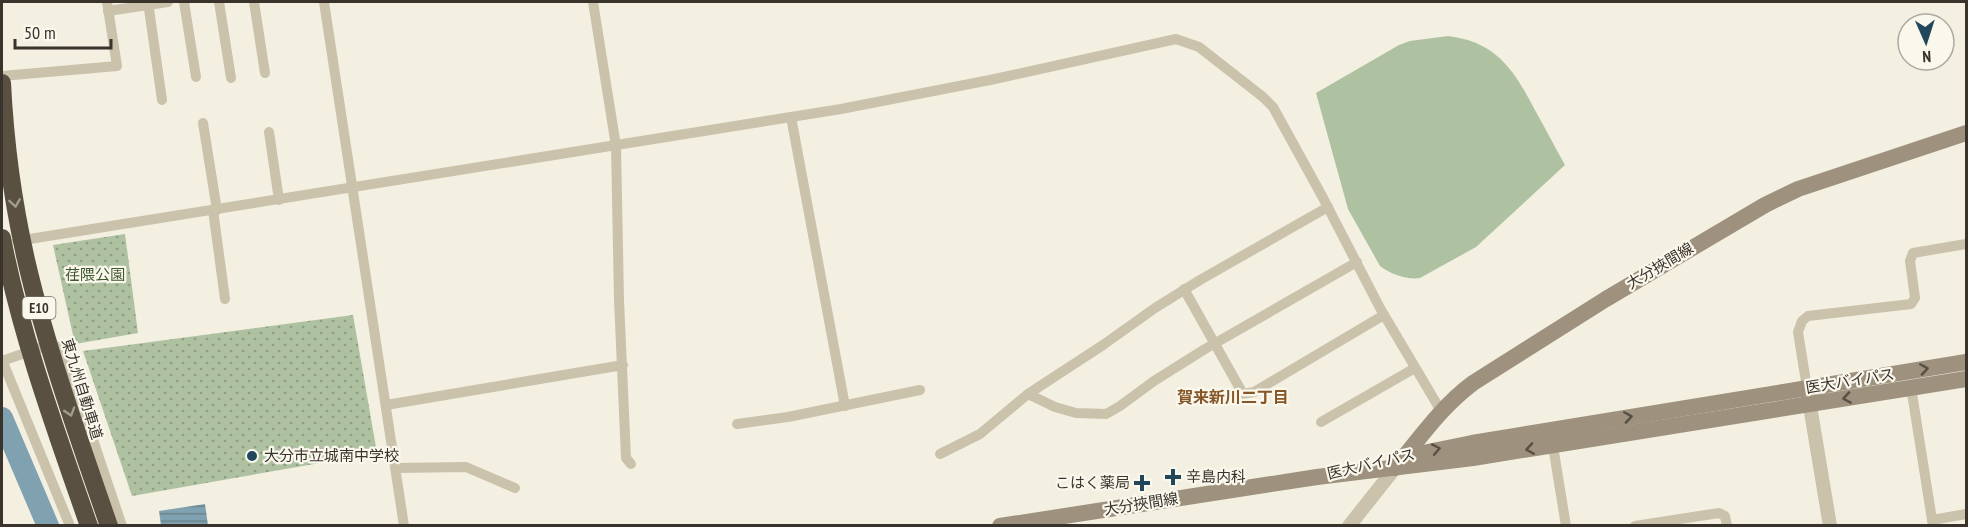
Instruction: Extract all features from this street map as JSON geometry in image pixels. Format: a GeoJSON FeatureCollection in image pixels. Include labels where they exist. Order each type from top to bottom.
{"type":"FeatureCollection","features":[{"type":"Feature","properties":{"kind":"highway","name":"東九州自動車道"},"geometry":{"type":"LineString","coordinates":[[2,83],[11,176],[27,264],[70,416],[109,525]]}},
{"type":"Feature","properties":{"kind":"highway","name":"E10"},"geometry":{"type":"LineString","coordinates":[[2,238],[18,308],[53,421],[89,525]]}},
{"type":"Feature","properties":{"kind":"main road","name":"大分挾間線"},"geometry":{"type":"LineString","coordinates":[[1400,462],[1441,411],[1460,392],[1698,243],[1798,189],[1966,133]]}},
{"type":"Feature","properties":{"kind":"main road","name":"医大バイパス"},"geometry":{"type":"LineString","coordinates":[[1317,477],[1400,462],[1472,442],[1552,438],[1809,396],[1966,362]]}},
{"type":"Feature","properties":{"kind":"main road","name":"医大バイパス"},"geometry":{"type":"LineString","coordinates":[[1809,396],[1911,387],[1966,378]]}},
{"type":"Feature","properties":{"kind":"main road","name":"大分挾間線"},"geometry":{"type":"LineString","coordinates":[[1000,525],[1317,477]]}},
{"type":"Feature","properties":{"kind":"street"},"geometry":{"type":"LineString","coordinates":[[2,76],[117,66],[107,6],[168,2]]}},
{"type":"Feature","properties":{"kind":"street"},"geometry":{"type":"LineString","coordinates":[[184,2],[196,77]]}},
{"type":"Feature","properties":{"kind":"street"},"geometry":{"type":"LineString","coordinates":[[219,2],[231,78]]}},
{"type":"Feature","properties":{"kind":"street"},"geometry":{"type":"LineString","coordinates":[[254,2],[266,73]]}},
{"type":"Feature","properties":{"kind":"street"},"geometry":{"type":"LineString","coordinates":[[324,2],[404,525]]}},
{"type":"Feature","properties":{"kind":"street"},"geometry":{"type":"LineString","coordinates":[[593,2],[616,146],[619,300],[626,458],[630,464]]}},
{"type":"Feature","properties":{"kind":"street"},"geometry":{"type":"LineString","coordinates":[[148,3],[162,100]]}},
{"type":"Feature","properties":{"kind":"street"},"geometry":{"type":"LineString","coordinates":[[2,243],[791,117],[990,80],[1176,39],[1199,46],[1269,102],[1279,116],[1384,315],[1441,411]]}},
{"type":"Feature","properties":{"kind":"street"},"geometry":{"type":"LineString","coordinates":[[791,117],[845,406]]}},
{"type":"Feature","properties":{"kind":"street"},"geometry":{"type":"LineString","coordinates":[[203,123],[225,299]]}},
{"type":"Feature","properties":{"kind":"street"},"geometry":{"type":"LineString","coordinates":[[269,132],[279,200]]}},
{"type":"Feature","properties":{"kind":"street"},"geometry":{"type":"LineString","coordinates":[[939,454],[980,434],[1028,394],[1184,290],[1328,207]]}},
{"type":"Feature","properties":{"kind":"street"},"geometry":{"type":"LineString","coordinates":[[1830,525],[1798,332],[1802,321],[1808,316],[1911,304],[1916,298],[1910,261],[1913,253],[1966,244]]}},
{"type":"Feature","properties":{"kind":"street"},"geometry":{"type":"LineString","coordinates":[[1028,394],[1055,407],[1076,413],[1106,414],[1154,381],[1215,344],[1357,262]]}},
{"type":"Feature","properties":{"kind":"street"},"geometry":{"type":"LineString","coordinates":[[1184,290],[1243,394],[1247,394],[1384,315]]}},
{"type":"Feature","properties":{"kind":"street"},"geometry":{"type":"LineString","coordinates":[[70,525],[2,361],[48,345],[56,346],[64,353],[122,525]]}},
{"type":"Feature","properties":{"kind":"street"},"geometry":{"type":"LineString","coordinates":[[386,405],[623,365]]}},
{"type":"Feature","properties":{"kind":"street"},"geometry":{"type":"LineString","coordinates":[[1322,422],[1416,368]]}},
{"type":"Feature","properties":{"kind":"street"},"geometry":{"type":"LineString","coordinates":[[1911,387],[1932,523],[1966,514]]}},
{"type":"Feature","properties":{"kind":"street"},"geometry":{"type":"LineString","coordinates":[[737,424],[788,417],[920,390]]}},
{"type":"Feature","properties":{"kind":"street"},"geometry":{"type":"LineString","coordinates":[[1552,438],[1566,525]]}},
{"type":"Feature","properties":{"kind":"street"},"geometry":{"type":"LineString","coordinates":[[1349,525],[1400,462]]}},
{"type":"Feature","properties":{"kind":"street"},"geometry":{"type":"LineString","coordinates":[[396,468],[466,467],[515,488]]}},
{"type":"Feature","properties":{"kind":"street"},"geometry":{"type":"LineString","coordinates":[[1635,525],[1719,513],[1725,516],[1727,525]]}},
{"type":"Feature","properties":{"kind":"green space"},"geometry":{"type":"Polygon","coordinates":[[[1448,36],[1480,45],[1503,61],[1520,84],[1565,165],[1476,247],[1420,278],[1404,277],[1380,266],[1348,209],[1316,93],[1399,45],[1410,41],[1448,36]]]}},
{"type":"Feature","properties":{"kind":"green space","name":"荏隈公園"},"geometry":{"type":"Polygon","coordinates":[[[125,234],[138,333],[75,344],[53,245],[125,234]]]}},
{"type":"Feature","properties":{"kind":"green space","name":"大分市立城南中学校"},"geometry":{"type":"Polygon","coordinates":[[[353,315],[377,453],[132,496],[83,351],[353,315]]]}},
{"type":"Feature","properties":{"kind":"water"},"geometry":{"type":"Polygon","coordinates":[[[205,504],[208,525],[161,525],[159,511],[205,504]]]}},
{"type":"Feature","properties":{"kind":"waterway"},"geometry":{"type":"LineString","coordinates":[[2,418],[48,526]]}},
{"type":"Feature","properties":{"kind":"place","name":"大分市立城南中学校"},"geometry":{"type":"Point","coordinates":[252,456]}},
{"type":"Feature","properties":{"kind":"place","name":"辛島内科"},"geometry":{"type":"Point","coordinates":[1173,477]}},
{"type":"Feature","properties":{"kind":"place","name":"こはく薬局"},"geometry":{"type":"Point","coordinates":[1142,483]}},
{"type":"Feature","properties":{"kind":"district","name":"賀来新川二丁目"},"geometry":{"type":"Point","coordinates":[1233,397]}}]}
